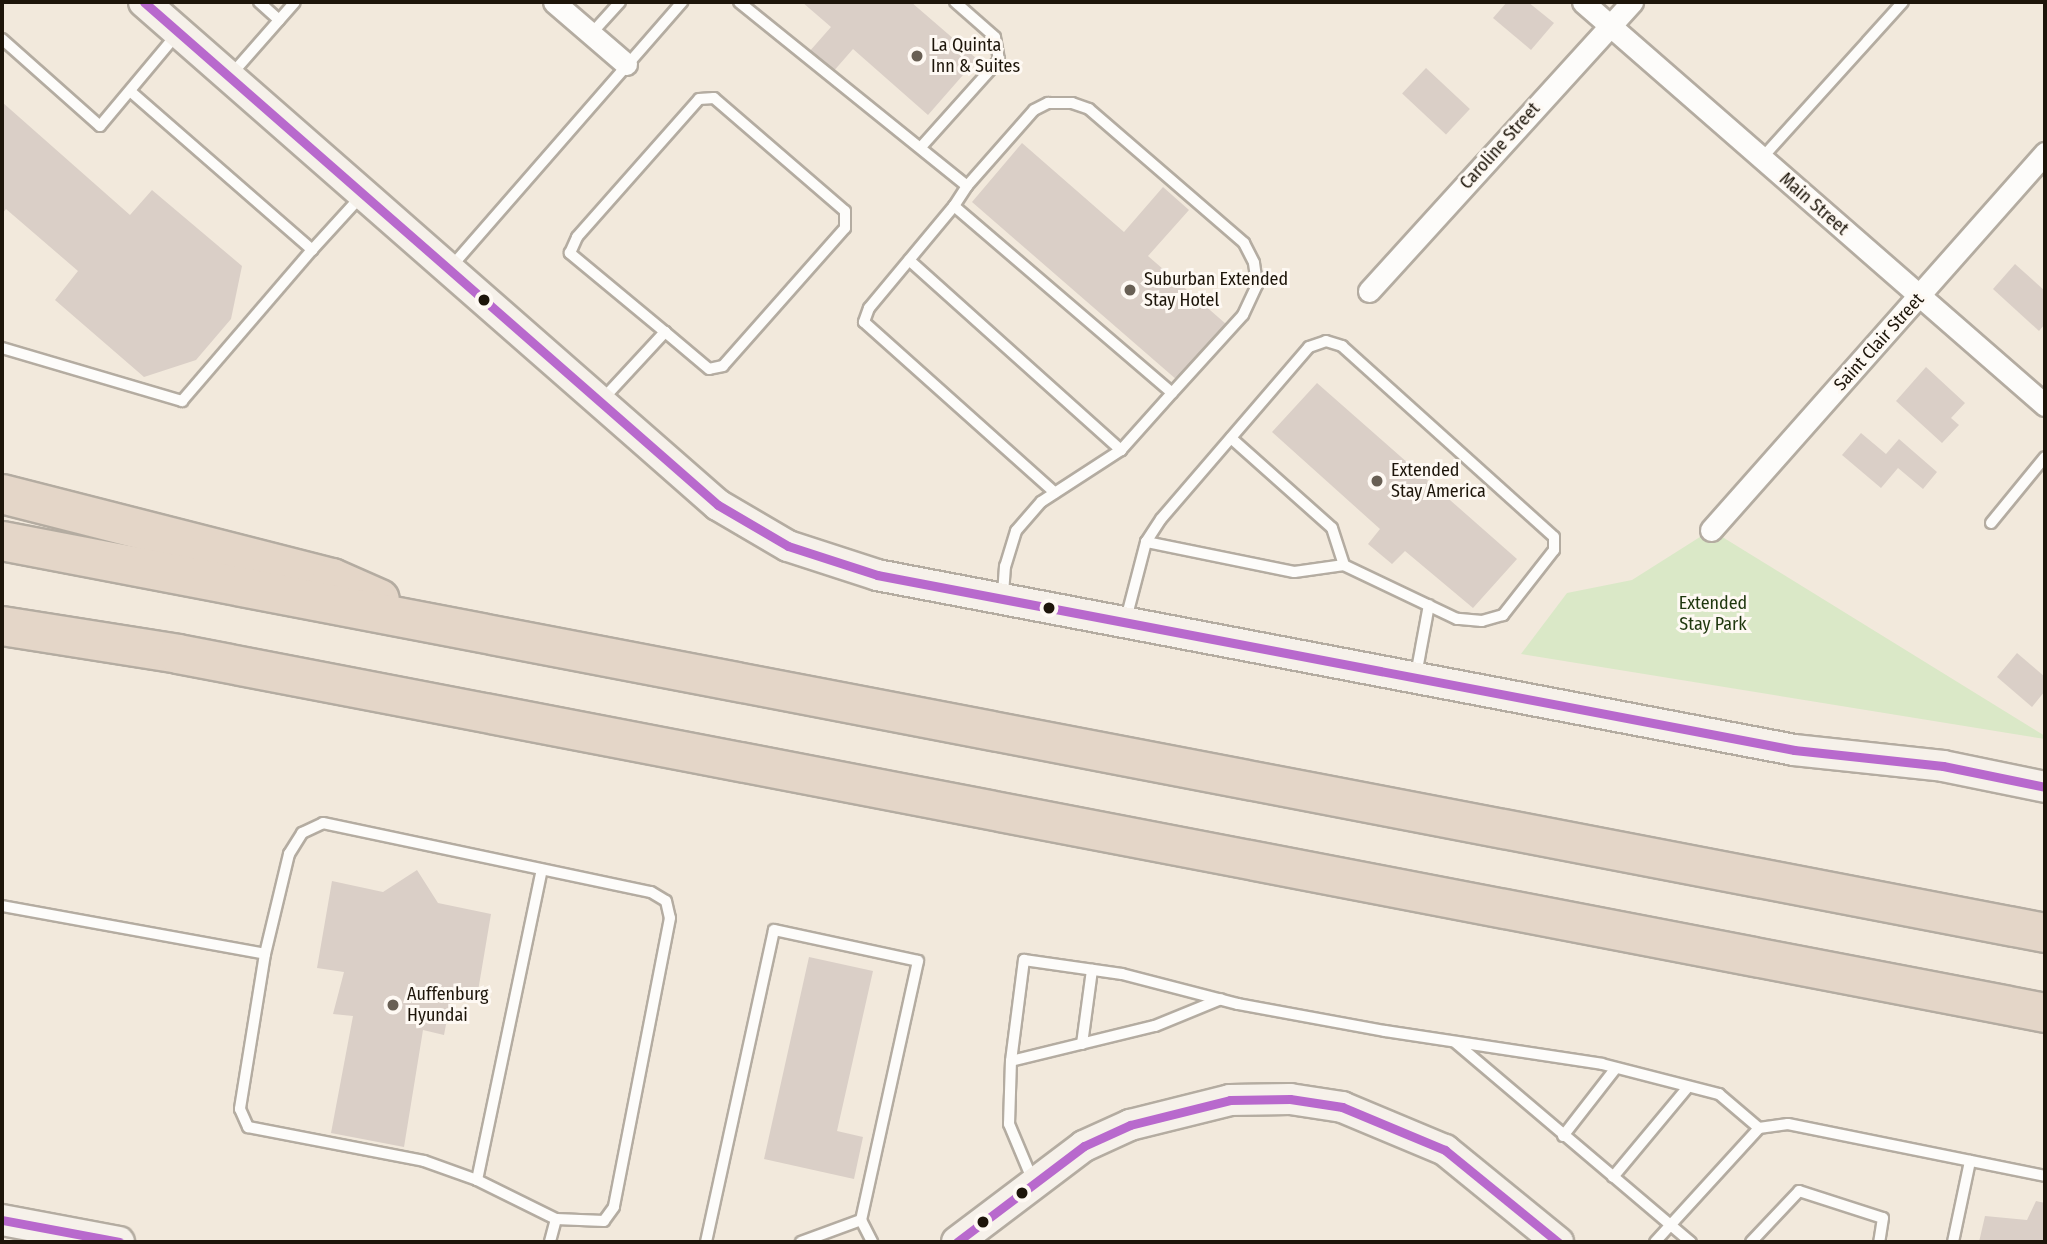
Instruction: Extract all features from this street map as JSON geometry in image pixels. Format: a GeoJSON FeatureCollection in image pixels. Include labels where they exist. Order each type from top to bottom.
{"type":"FeatureCollection","features":[{"type":"Feature","properties":{"kind":"highway"},"geometry":{"type":"LineString","coordinates":[[2,494],[332,578],[439,626]]}},
{"type":"Feature","properties":{"kind":"highway"},"geometry":{"type":"LineString","coordinates":[[2,541],[2045,933]]}},
{"type":"Feature","properties":{"kind":"highway"},"geometry":{"type":"LineString","coordinates":[[2,626],[178,654],[2045,1013]]}},
{"type":"Feature","properties":{"kind":"street"},"geometry":{"type":"LineString","coordinates":[[144,2],[718,505],[788,546],[877,575],[1002,599],[1794,750],[1943,766],[2045,787]]}},
{"type":"Feature","properties":{"kind":"street"},"geometry":{"type":"LineString","coordinates":[[554,2],[626,64]]}},
{"type":"Feature","properties":{"kind":"street","name":"Main Street"},"geometry":{"type":"LineString","coordinates":[[1583,2],[2045,405]]}},
{"type":"Feature","properties":{"kind":"street","name":"Caroline Street"},"geometry":{"type":"LineString","coordinates":[[1369,291],[1632,2]]}},
{"type":"Feature","properties":{"kind":"street","name":"Saint Clair Street"},"geometry":{"type":"LineString","coordinates":[[1711,530],[2045,153]]}},
{"type":"Feature","properties":{"kind":"street"},"geometry":{"type":"LineString","coordinates":[[957,1242],[1033,1181],[1084,1146],[1130,1125],[1230,1100],[1290,1099],[1342,1107],[1445,1150],[1495,1186],[1558,1242]]}},
{"type":"Feature","properties":{"kind":"street"},"geometry":{"type":"LineString","coordinates":[[2,1220],[119,1242]]}},
{"type":"Feature","properties":{"kind":"lane"},"geometry":{"type":"LineString","coordinates":[[259,2],[279,20]]}},
{"type":"Feature","properties":{"kind":"lane"},"geometry":{"type":"LineString","coordinates":[[230,76],[295,2]]}},
{"type":"Feature","properties":{"kind":"lane"},"geometry":{"type":"LineString","coordinates":[[591,34],[620,2]]}},
{"type":"Feature","properties":{"kind":"lane"},"geometry":{"type":"LineString","coordinates":[[449,269],[682,2]]}},
{"type":"Feature","properties":{"kind":"lane"},"geometry":{"type":"LineString","coordinates":[[739,2],[967,186]]}},
{"type":"Feature","properties":{"kind":"lane"},"geometry":{"type":"LineString","coordinates":[[921,148],[999,60],[995,37],[955,2]]}},
{"type":"Feature","properties":{"kind":"lane"},"geometry":{"type":"LineString","coordinates":[[1762,159],[1903,2]]}},
{"type":"Feature","properties":{"kind":"lane"},"geometry":{"type":"LineString","coordinates":[[2,39],[100,126],[179,32]]}},
{"type":"Feature","properties":{"kind":"lane"},"geometry":{"type":"LineString","coordinates":[[130,91],[312,250]]}},
{"type":"Feature","properties":{"kind":"lane"},"geometry":{"type":"LineString","coordinates":[[714,98],[845,211],[845,228],[723,366],[709,369],[665,332],[570,253],[577,237],[699,99],[714,98]]}},
{"type":"Feature","properties":{"kind":"lane"},"geometry":{"type":"LineString","coordinates":[[1002,599],[1005,566],[1016,531],[1055,493],[1121,450],[1243,315],[1257,285],[1255,263],[1244,243],[1089,109],[1072,103],[1048,103],[1034,110],[967,186],[954,206],[869,308],[864,322],[1055,493]]}},
{"type":"Feature","properties":{"kind":"lane"},"geometry":{"type":"LineString","coordinates":[[2,348],[182,401],[364,194]]}},
{"type":"Feature","properties":{"kind":"lane"},"geometry":{"type":"LineString","coordinates":[[954,206],[1172,393]]}},
{"type":"Feature","properties":{"kind":"lane"},"geometry":{"type":"LineString","coordinates":[[909,260],[1121,450]]}},
{"type":"Feature","properties":{"kind":"lane"},"geometry":{"type":"LineString","coordinates":[[600,402],[665,332]]}},
{"type":"Feature","properties":{"kind":"lane"},"geometry":{"type":"LineString","coordinates":[[1125,622],[1146,542],[1309,347],[1326,341],[1342,346],[1554,537],[1554,550],[1503,615],[1482,621],[1457,619],[1344,565],[1294,572],[1146,542]]}},
{"type":"Feature","properties":{"kind":"lane"},"geometry":{"type":"LineString","coordinates":[[1231,438],[1332,528],[1344,565]]}},
{"type":"Feature","properties":{"kind":"lane"},"geometry":{"type":"LineString","coordinates":[[1991,523],[2045,457]]}},
{"type":"Feature","properties":{"kind":"lane"},"geometry":{"type":"LineString","coordinates":[[1415,677],[1429,605]]}},
{"type":"Feature","properties":{"kind":"lane"},"geometry":{"type":"LineString","coordinates":[[323,823],[651,892],[666,901],[670,918],[614,1207],[604,1221],[556,1219],[477,1180],[424,1161],[248,1127],[240,1110],[265,954],[289,854],[302,833],[323,823]]}},
{"type":"Feature","properties":{"kind":"lane"},"geometry":{"type":"LineString","coordinates":[[477,1180],[542,870]]}},
{"type":"Feature","properties":{"kind":"lane"},"geometry":{"type":"LineString","coordinates":[[2,906],[265,954]]}},
{"type":"Feature","properties":{"kind":"lane"},"geometry":{"type":"LineString","coordinates":[[706,1242],[774,930],[918,961],[861,1220],[872,1242]]}},
{"type":"Feature","properties":{"kind":"lane"},"geometry":{"type":"LineString","coordinates":[[1033,1181],[1009,1124],[1011,1061],[1024,960],[1092,970],[1221,999],[1616,1068],[1719,1094],[1759,1128]]}},
{"type":"Feature","properties":{"kind":"lane"},"geometry":{"type":"LineString","coordinates":[[1082,1044],[1092,970]]}},
{"type":"Feature","properties":{"kind":"lane"},"geometry":{"type":"LineString","coordinates":[[1011,1061],[1155,1026],[1221,999]]}},
{"type":"Feature","properties":{"kind":"lane"},"geometry":{"type":"LineString","coordinates":[[1454,1041],[1691,1242]]}},
{"type":"Feature","properties":{"kind":"lane"},"geometry":{"type":"LineString","coordinates":[[1563,1136],[1616,1068]]}},
{"type":"Feature","properties":{"kind":"lane"},"geometry":{"type":"LineString","coordinates":[[1613,1177],[1688,1087]]}},
{"type":"Feature","properties":{"kind":"lane"},"geometry":{"type":"LineString","coordinates":[[1656,1242],[1759,1128],[1788,1124],[2045,1176]]}},
{"type":"Feature","properties":{"kind":"lane"},"geometry":{"type":"LineString","coordinates":[[1953,1242],[1970,1161]]}},
{"type":"Feature","properties":{"kind":"lane"},"geometry":{"type":"LineString","coordinates":[[1751,1242],[1799,1191],[1883,1218],[1879,1242]]}},
{"type":"Feature","properties":{"kind":"lane"},"geometry":{"type":"LineString","coordinates":[[550,1242],[556,1219]]}},
{"type":"Feature","properties":{"kind":"lane"},"geometry":{"type":"LineString","coordinates":[[801,1242],[861,1220]]}},
{"type":"Feature","properties":{"kind":"green space","name":"Extended Stay Park"},"geometry":{"type":"Polygon","coordinates":[[[1711,530],[2045,736],[2045,739],[1521,654],[1567,593],[1632,580],[1711,530]]]}},
{"type":"Feature","properties":{"kind":"building","name":"La Quinta Inn & Suites"},"geometry":{"type":"Polygon","coordinates":[[[802,2],[911,2],[977,59],[928,115],[853,49],[832,73],[809,52],[831,27],[802,2]]]}},
{"type":"Feature","properties":{"kind":"building"},"geometry":{"type":"Polygon","coordinates":[[[1507,2],[1528,2],[1554,23],[1531,50],[1493,18],[1507,2]]]}},
{"type":"Feature","properties":{"kind":"building"},"geometry":{"type":"Polygon","coordinates":[[[1426,68],[1470,109],[1446,135],[1402,94],[1426,68]]]}},
{"type":"Feature","properties":{"kind":"building"},"geometry":{"type":"Polygon","coordinates":[[[2,102],[130,215],[152,190],[242,266],[231,319],[196,360],[144,377],[55,300],[78,271],[6,209],[2,214],[2,102]]]}},
{"type":"Feature","properties":{"kind":"building","name":"Suburban Extended Stay Hotel"},"geometry":{"type":"Polygon","coordinates":[[[1022,143],[1124,232],[1163,187],[1189,210],[1148,256],[1226,324],[1177,380],[972,202],[1022,143]]]}},
{"type":"Feature","properties":{"kind":"building"},"geometry":{"type":"Polygon","coordinates":[[[2015,264],[2045,291],[2045,324],[2039,331],[1993,289],[2015,264]]]}},
{"type":"Feature","properties":{"kind":"building"},"geometry":{"type":"Polygon","coordinates":[[[1926,367],[1965,403],[1951,418],[1959,425],[1942,443],[1896,401],[1926,367]]]}},
{"type":"Feature","properties":{"kind":"building","name":"Extended Stay America"},"geometry":{"type":"Polygon","coordinates":[[[1317,383],[1517,559],[1473,608],[1405,551],[1392,564],[1368,544],[1380,529],[1272,432],[1317,383]]]}},
{"type":"Feature","properties":{"kind":"building"},"geometry":{"type":"Polygon","coordinates":[[[1861,433],[1886,454],[1899,439],[1937,472],[1923,489],[1898,468],[1881,488],[1842,455],[1861,433]]]}},
{"type":"Feature","properties":{"kind":"building"},"geometry":{"type":"Polygon","coordinates":[[[2017,653],[2045,677],[2045,691],[2032,707],[1997,677],[2017,653]]]}},
{"type":"Feature","properties":{"kind":"building","name":"Auffenburg Hyundai"},"geometry":{"type":"Polygon","coordinates":[[[417,870],[438,903],[491,914],[477,997],[452,994],[444,1035],[423,1030],[404,1147],[331,1133],[353,1016],[333,1014],[344,972],[317,968],[332,881],[383,892],[417,870]]]}},
{"type":"Feature","properties":{"kind":"building"},"geometry":{"type":"Polygon","coordinates":[[[809,957],[873,971],[837,1131],[863,1137],[854,1179],[764,1159],[809,957]]]}},
{"type":"Feature","properties":{"kind":"building"},"geometry":{"type":"Polygon","coordinates":[[[2036,1201],[2045,1203],[2045,1242],[1979,1242],[1985,1216],[2027,1220],[2036,1201]]]}},
{"type":"Feature","properties":{"kind":"transit line"},"geometry":{"type":"LineString","coordinates":[[144,2],[718,505],[788,546],[877,575],[1794,750],[1943,766],[2045,787]]}},
{"type":"Feature","properties":{"kind":"transit line"},"geometry":{"type":"LineString","coordinates":[[957,1242],[1084,1146],[1130,1125],[1230,1100],[1290,1099],[1342,1107],[1445,1150],[1558,1242]]}},
{"type":"Feature","properties":{"kind":"transit line"},"geometry":{"type":"LineString","coordinates":[[2,1220],[119,1242]]}},
{"type":"Feature","properties":{"kind":"place","name":"La Quinta Inn & Suites"},"geometry":{"type":"Point","coordinates":[917,56]}},
{"type":"Feature","properties":{"kind":"place","name":"Suburban Extended Stay Hotel"},"geometry":{"type":"Point","coordinates":[1130,290]}},
{"type":"Feature","properties":{"kind":"place","name":"Extended Stay America"},"geometry":{"type":"Point","coordinates":[1377,481]}},
{"type":"Feature","properties":{"kind":"place","name":"Auffenburg Hyundai"},"geometry":{"type":"Point","coordinates":[393,1005]}}]}
